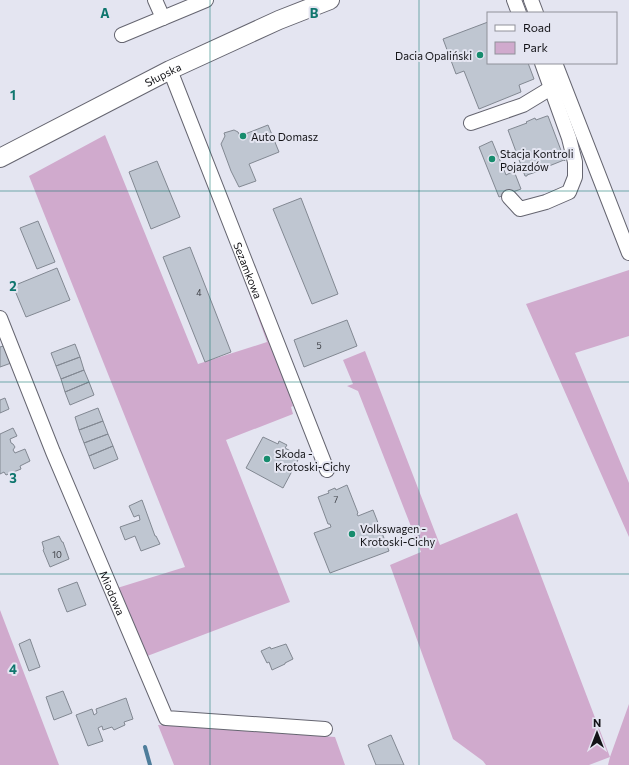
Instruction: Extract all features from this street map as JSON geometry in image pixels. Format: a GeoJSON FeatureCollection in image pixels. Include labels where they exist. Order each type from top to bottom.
{"type":"FeatureCollection","features":[{"type":"Feature","properties":{"kind":"main road","name":"Słupska"},"geometry":{"type":"LineString","coordinates":[[0,158],[170,70],[279,20],[330,0]]}},
{"type":"Feature","properties":{"kind":"street"},"geometry":{"type":"LineString","coordinates":[[155,0],[163,18]]}},
{"type":"Feature","properties":{"kind":"street"},"geometry":{"type":"LineString","coordinates":[[122,35],[206,0]]}},
{"type":"Feature","properties":{"kind":"street"},"geometry":{"type":"LineString","coordinates":[[514,0],[519,12]]}},
{"type":"Feature","properties":{"kind":"street"},"geometry":{"type":"LineString","coordinates":[[531,0],[536,12]]}},
{"type":"Feature","properties":{"kind":"street"},"geometry":{"type":"LineString","coordinates":[[509,197],[520,209],[546,202],[570,192],[575,177],[575,162],[569,138],[542,64]]}},
{"type":"Feature","properties":{"kind":"street"},"geometry":{"type":"LineString","coordinates":[[555,64],[629,253]]}},
{"type":"Feature","properties":{"kind":"street","name":"Sezamkowa"},"geometry":{"type":"LineString","coordinates":[[170,70],[327,470]]}},
{"type":"Feature","properties":{"kind":"street"},"geometry":{"type":"LineString","coordinates":[[471,123],[523,105],[551,88]]}},
{"type":"Feature","properties":{"kind":"street","name":"Miodowa"},"geometry":{"type":"LineString","coordinates":[[0,318],[53,452],[166,718],[326,729]]}},
{"type":"Feature","properties":{"kind":"green space"},"geometry":{"type":"Polygon","coordinates":[[[105,135],[198,364],[267,342],[224,224],[286,384],[293,406],[291,407],[293,414],[226,440],[290,602],[142,658],[114,589],[185,567],[29,176],[105,135]]]}},
{"type":"Feature","properties":{"kind":"green space"},"geometry":{"type":"Polygon","coordinates":[[[629,270],[629,336],[575,353],[629,483],[629,537],[526,304],[629,270]]]}},
{"type":"Feature","properties":{"kind":"green space"},"geometry":{"type":"Polygon","coordinates":[[[365,351],[440,545],[517,513],[610,757],[589,765],[486,765],[483,761],[453,739],[390,565],[421,552],[358,391],[347,386],[353,384],[343,360],[365,351]]]}},
{"type":"Feature","properties":{"kind":"green space"},"geometry":{"type":"Polygon","coordinates":[[[0,610],[59,765],[0,765],[0,610]]]}},
{"type":"Feature","properties":{"kind":"green space"},"geometry":{"type":"Polygon","coordinates":[[[629,704],[629,765],[608,765],[629,704]]]}},
{"type":"Feature","properties":{"kind":"green space"},"geometry":{"type":"Polygon","coordinates":[[[158,725],[335,737],[345,765],[174,765],[158,725]]]}},
{"type":"Feature","properties":{"kind":"building"},"geometry":{"type":"Polygon","coordinates":[[[487,22],[487,64],[528,64],[534,79],[519,85],[521,92],[479,109],[464,71],[456,74],[443,39],[487,22]]]}},
{"type":"Feature","properties":{"kind":"building"},"geometry":{"type":"Polygon","coordinates":[[[547,116],[565,161],[564,160],[525,176],[508,130],[527,123],[526,122],[535,118],[536,120],[547,116]]]}},
{"type":"Feature","properties":{"kind":"building"},"geometry":{"type":"Polygon","coordinates":[[[268,125],[279,152],[249,164],[256,181],[239,187],[231,171],[221,144],[225,136],[224,133],[234,130],[238,132],[240,136],[268,125]]]}},
{"type":"Feature","properties":{"kind":"building","name":"Stacja Kontroli Pojazdów"},"geometry":{"type":"Polygon","coordinates":[[[492,141],[506,175],[514,171],[521,189],[499,197],[479,147],[492,141]]]}},
{"type":"Feature","properties":{"kind":"building"},"geometry":{"type":"Polygon","coordinates":[[[157,161],[180,217],[151,229],[129,172],[157,161]]]}},
{"type":"Feature","properties":{"kind":"building"},"geometry":{"type":"Polygon","coordinates":[[[301,198],[338,294],[312,304],[273,209],[301,198]]]}},
{"type":"Feature","properties":{"kind":"building"},"geometry":{"type":"Polygon","coordinates":[[[38,221],[55,262],[37,269],[20,228],[38,221]]]}},
{"type":"Feature","properties":{"kind":"building"},"geometry":{"type":"Polygon","coordinates":[[[190,247],[231,352],[205,362],[163,257],[190,247]]]}},
{"type":"Feature","properties":{"kind":"building"},"geometry":{"type":"Polygon","coordinates":[[[57,268],[70,300],[26,317],[13,286],[57,268]]]}},
{"type":"Feature","properties":{"kind":"building"},"geometry":{"type":"Polygon","coordinates":[[[347,320],[357,346],[304,367],[294,340],[347,320]]]}},
{"type":"Feature","properties":{"kind":"building"},"geometry":{"type":"Polygon","coordinates":[[[75,344],[80,357],[56,366],[51,353],[75,344]]]}},
{"type":"Feature","properties":{"kind":"building"},"geometry":{"type":"Polygon","coordinates":[[[7,345],[14,362],[0,367],[0,347],[7,345]]]}},
{"type":"Feature","properties":{"kind":"building"},"geometry":{"type":"Polygon","coordinates":[[[80,357],[84,370],[61,379],[56,366],[80,357]]]}},
{"type":"Feature","properties":{"kind":"building"},"geometry":{"type":"Polygon","coordinates":[[[84,370],[89,382],[65,392],[61,379],[84,370]]]}},
{"type":"Feature","properties":{"kind":"building"},"geometry":{"type":"Polygon","coordinates":[[[89,382],[94,395],[70,405],[65,392],[89,382]]]}},
{"type":"Feature","properties":{"kind":"building"},"geometry":{"type":"Polygon","coordinates":[[[5,398],[9,409],[0,413],[0,400],[5,398]]]}},
{"type":"Feature","properties":{"kind":"building"},"geometry":{"type":"Polygon","coordinates":[[[98,408],[103,421],[79,430],[75,417],[98,408]]]}},
{"type":"Feature","properties":{"kind":"building"},"geometry":{"type":"Polygon","coordinates":[[[103,421],[108,434],[84,443],[79,430],[103,421]]]}},
{"type":"Feature","properties":{"kind":"building"},"geometry":{"type":"Polygon","coordinates":[[[13,428],[17,436],[10,439],[11,443],[15,447],[13,450],[15,453],[25,449],[30,461],[20,466],[21,469],[6,475],[4,472],[0,474],[0,434],[13,428]]]}},
{"type":"Feature","properties":{"kind":"building"},"geometry":{"type":"Polygon","coordinates":[[[108,434],[113,446],[89,456],[84,443],[108,434]]]}},
{"type":"Feature","properties":{"kind":"building"},"geometry":{"type":"Polygon","coordinates":[[[263,437],[278,444],[279,441],[287,445],[285,448],[300,456],[283,488],[246,468],[263,437]]]}},
{"type":"Feature","properties":{"kind":"building"},"geometry":{"type":"Polygon","coordinates":[[[113,446],[118,459],[94,469],[89,456],[113,446]]]}},
{"type":"Feature","properties":{"kind":"building"},"geometry":{"type":"Polygon","coordinates":[[[347,485],[358,516],[373,510],[389,551],[330,573],[314,533],[331,527],[330,524],[328,524],[318,497],[329,493],[328,491],[335,488],[336,490],[347,485]]]}},
{"type":"Feature","properties":{"kind":"building"},"geometry":{"type":"Polygon","coordinates":[[[142,500],[155,536],[160,544],[141,551],[135,536],[125,540],[120,527],[140,520],[139,515],[134,517],[129,506],[142,500]]]}},
{"type":"Feature","properties":{"kind":"building"},"geometry":{"type":"Polygon","coordinates":[[[59,536],[63,542],[69,559],[50,567],[43,550],[42,542],[59,536]]]}},
{"type":"Feature","properties":{"kind":"building"},"geometry":{"type":"Polygon","coordinates":[[[77,582],[86,605],[67,612],[58,589],[77,582]]]}},
{"type":"Feature","properties":{"kind":"building"},"geometry":{"type":"Polygon","coordinates":[[[30,639],[40,667],[29,671],[19,644],[30,639]]]}},
{"type":"Feature","properties":{"kind":"building"},"geometry":{"type":"Polygon","coordinates":[[[286,644],[293,659],[272,670],[269,662],[267,663],[261,651],[270,647],[271,649],[286,644]]]}},
{"type":"Feature","properties":{"kind":"building"},"geometry":{"type":"Polygon","coordinates":[[[63,691],[72,713],[54,720],[46,697],[63,691]]]}},
{"type":"Feature","properties":{"kind":"building"},"geometry":{"type":"Polygon","coordinates":[[[126,698],[133,719],[124,722],[125,725],[114,730],[112,727],[103,730],[102,726],[98,728],[103,741],[88,746],[76,715],[92,709],[94,715],[97,713],[96,709],[126,698]]]}},
{"type":"Feature","properties":{"kind":"building"},"geometry":{"type":"Polygon","coordinates":[[[391,735],[404,765],[376,765],[368,745],[391,735]]]}},
{"type":"Feature","properties":{"kind":"waterway"},"geometry":{"type":"LineString","coordinates":[[145,747],[150,765]]}},
{"type":"Feature","properties":{"kind":"place","name":"Dacia Opaliński"},"geometry":{"type":"Point","coordinates":[480,55]}},
{"type":"Feature","properties":{"kind":"place","name":"Auto Domasz"},"geometry":{"type":"Point","coordinates":[243,136]}},
{"type":"Feature","properties":{"kind":"place","name":"Stacja Kontroli Pojazdów"},"geometry":{"type":"Point","coordinates":[492,159]}},
{"type":"Feature","properties":{"kind":"place","name":"Skoda - Krotoski-Cichy"},"geometry":{"type":"Point","coordinates":[267,459]}},
{"type":"Feature","properties":{"kind":"place","name":"Volkswagen - Krotoski-Cichy"},"geometry":{"type":"Point","coordinates":[352,534]}}]}
